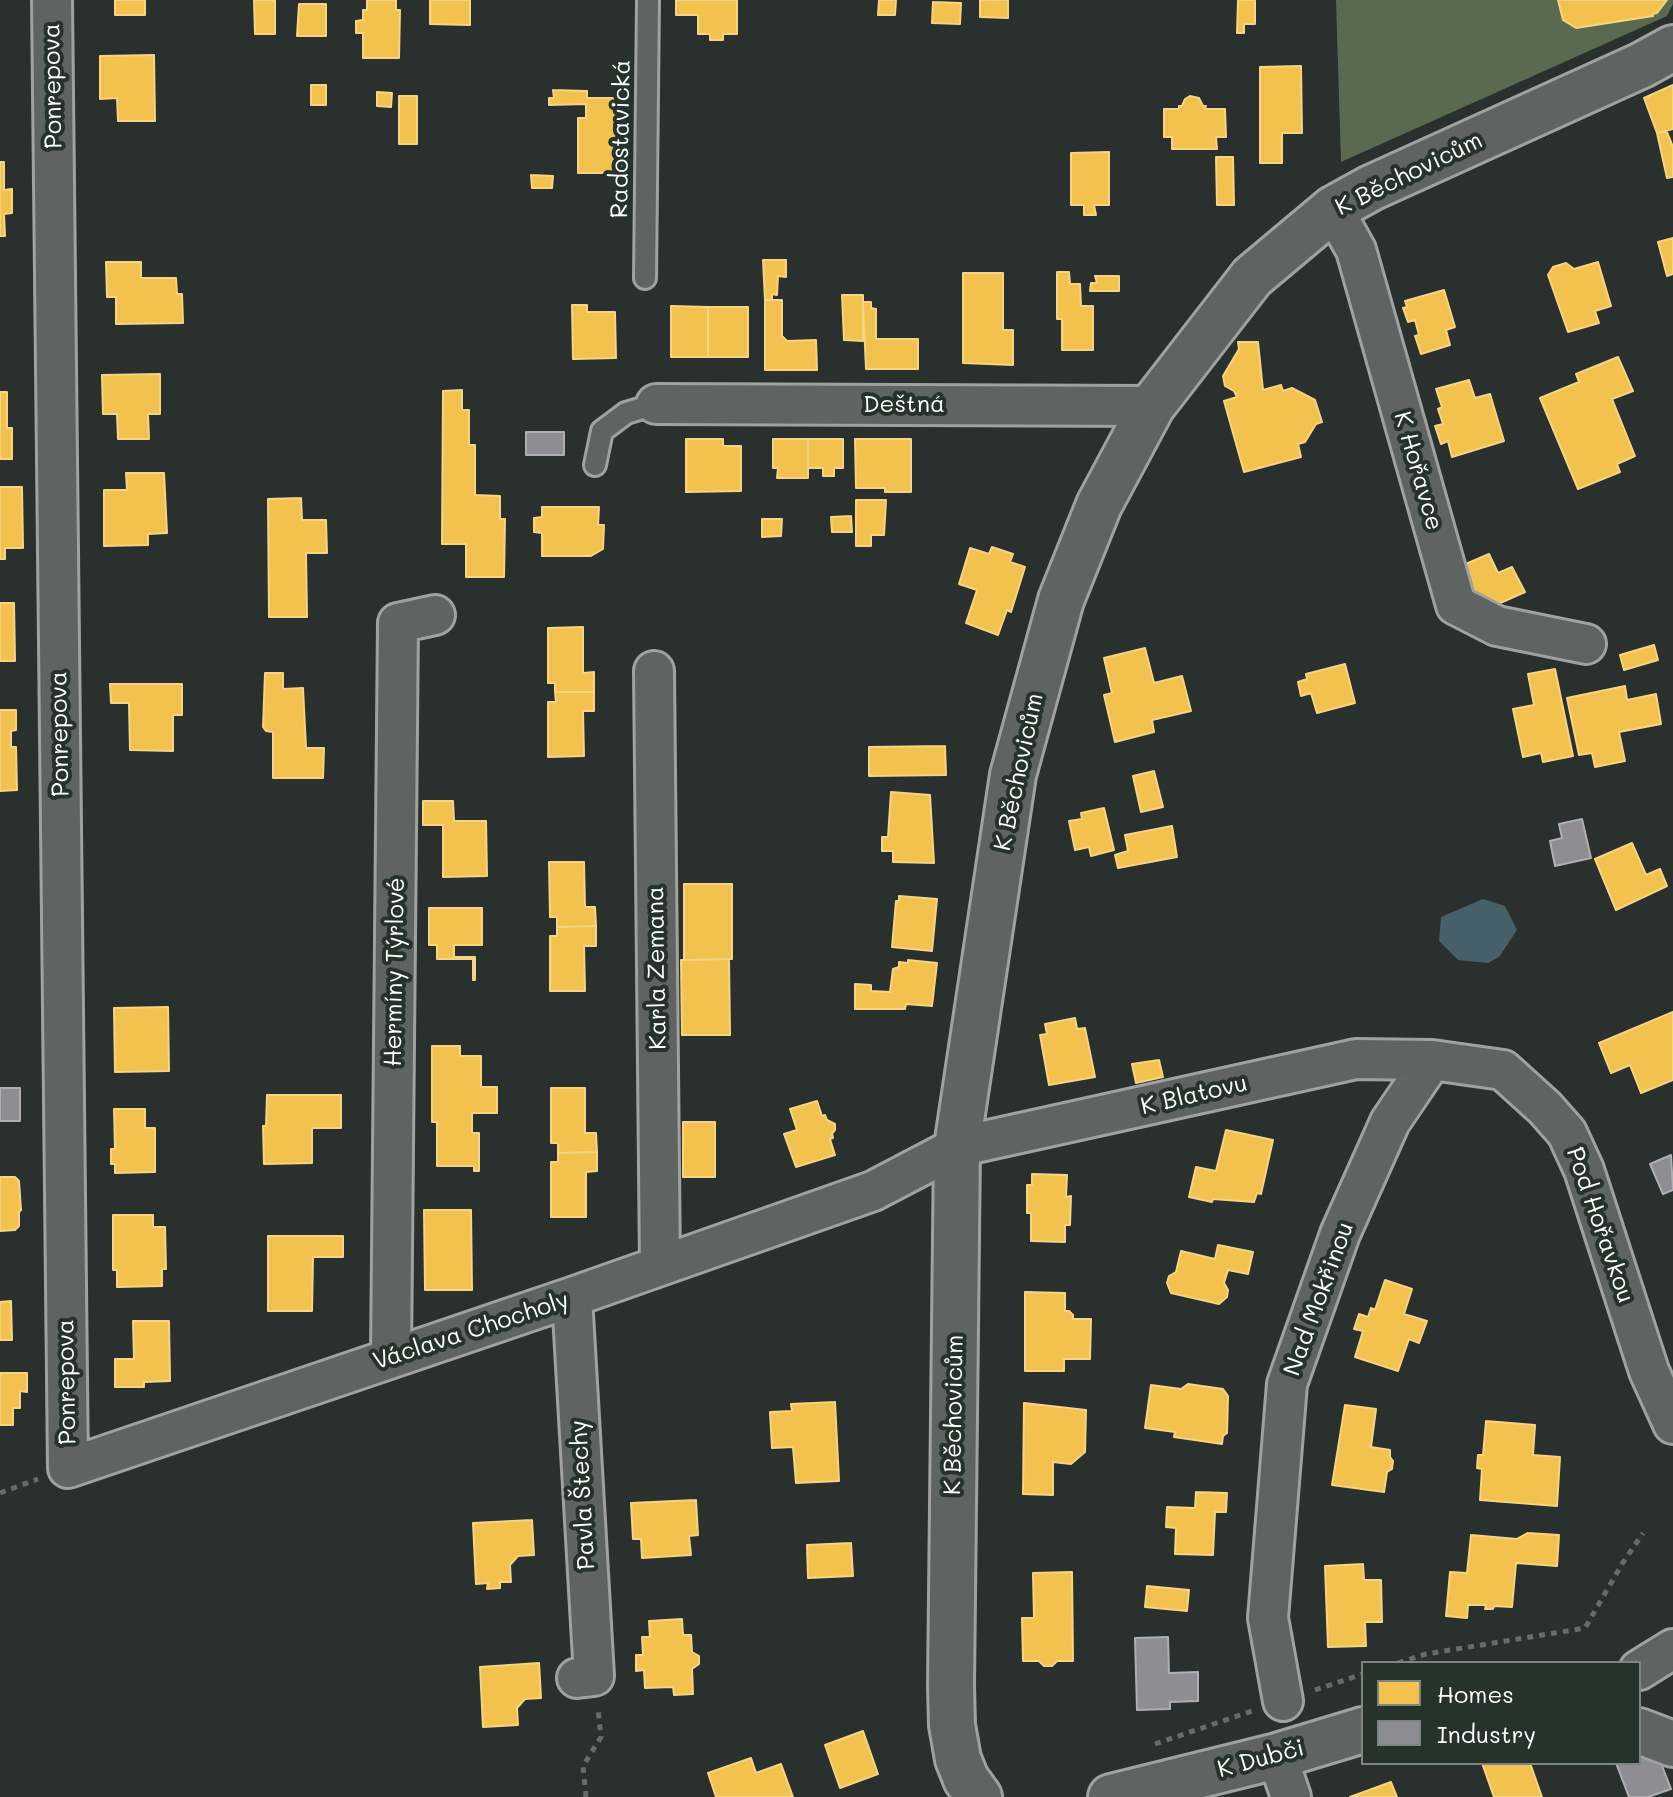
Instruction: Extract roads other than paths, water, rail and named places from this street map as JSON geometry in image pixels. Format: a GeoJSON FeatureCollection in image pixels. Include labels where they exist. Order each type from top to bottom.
{"type":"FeatureCollection","features":[{"type":"Feature","properties":{"kind":"street","name":"Ponrepova"},"geometry":{"type":"LineString","coordinates":[[52,0],[68,1468]]}},
{"type":"Feature","properties":{"kind":"street","name":"K Běchovicům"},"geometry":{"type":"LineString","coordinates":[[979,1797],[966,1779],[958,1759],[951,1712],[957,1147],[1017,761],[1061,600],[1099,505],[1152,406],[1252,277],[1333,209],[1371,188],[1673,48]]}},
{"type":"Feature","properties":{"kind":"street","name":"K Hořavce"},"geometry":{"type":"LineString","coordinates":[[1333,209],[1356,250],[1456,605],[1497,626],[1586,644]]}},
{"type":"Feature","properties":{"kind":"street","name":"Deštná"},"geometry":{"type":"LineString","coordinates":[[656,404],[1152,406]]}},
{"type":"Feature","properties":{"kind":"street","name":"Hermíny Týrlové"},"geometry":{"type":"LineString","coordinates":[[391,1357],[398,623],[435,615]]}},
{"type":"Feature","properties":{"kind":"street","name":"Karla Zemana"},"geometry":{"type":"LineString","coordinates":[[654,671],[660,1266]]}},
{"type":"Feature","properties":{"kind":"street","name":"K Blatovu"},"geometry":{"type":"LineString","coordinates":[[873,1191],[957,1147],[1356,1059],[1432,1060]]}},
{"type":"Feature","properties":{"kind":"street","name":"Pod Hořavkou"},"geometry":{"type":"LineString","coordinates":[[1432,1060],[1503,1070],[1567,1133],[1584,1170],[1649,1371],[1673,1424]]}},
{"type":"Feature","properties":{"kind":"street","name":"Nad Mokřinou"},"geometry":{"type":"LineString","coordinates":[[1283,1701],[1268,1618],[1287,1384],[1340,1234],[1390,1122],[1432,1060]]}},
{"type":"Feature","properties":{"kind":"street","name":"Václava Chocholy"},"geometry":{"type":"LineString","coordinates":[[68,1468],[873,1191]]}},
{"type":"Feature","properties":{"kind":"street","name":"Pavla Štechy"},"geometry":{"type":"LineString","coordinates":[[572,1297],[585,1677]]}},
{"type":"Feature","properties":{"kind":"street"},"geometry":{"type":"LineString","coordinates":[[1641,1669],[1673,1649]]}},
{"type":"Feature","properties":{"kind":"street","name":"K Dubči"},"geometry":{"type":"LineString","coordinates":[[1111,1797],[1277,1756],[1361,1731]]}},
{"type":"Feature","properties":{"kind":"street"},"geometry":{"type":"LineString","coordinates":[[1641,1732],[1673,1744]]}},
{"type":"Feature","properties":{"kind":"street"},"geometry":{"type":"LineString","coordinates":[[1277,1756],[1291,1797]]}},
{"type":"Feature","properties":{"kind":"lane","name":"Radostavická"},"geometry":{"type":"LineString","coordinates":[[645,278],[648,0]]}},
{"type":"Feature","properties":{"kind":"lane"},"geometry":{"type":"LineString","coordinates":[[595,465],[602,431],[626,413],[656,404]]}},
{"type":"Feature","properties":{"kind":"water"},"geometry":{"type":"Polygon","coordinates":[[[1483,899],[1505,906],[1517,930],[1499,957],[1488,963],[1458,960],[1439,941],[1441,917],[1483,899]]]}}]}
